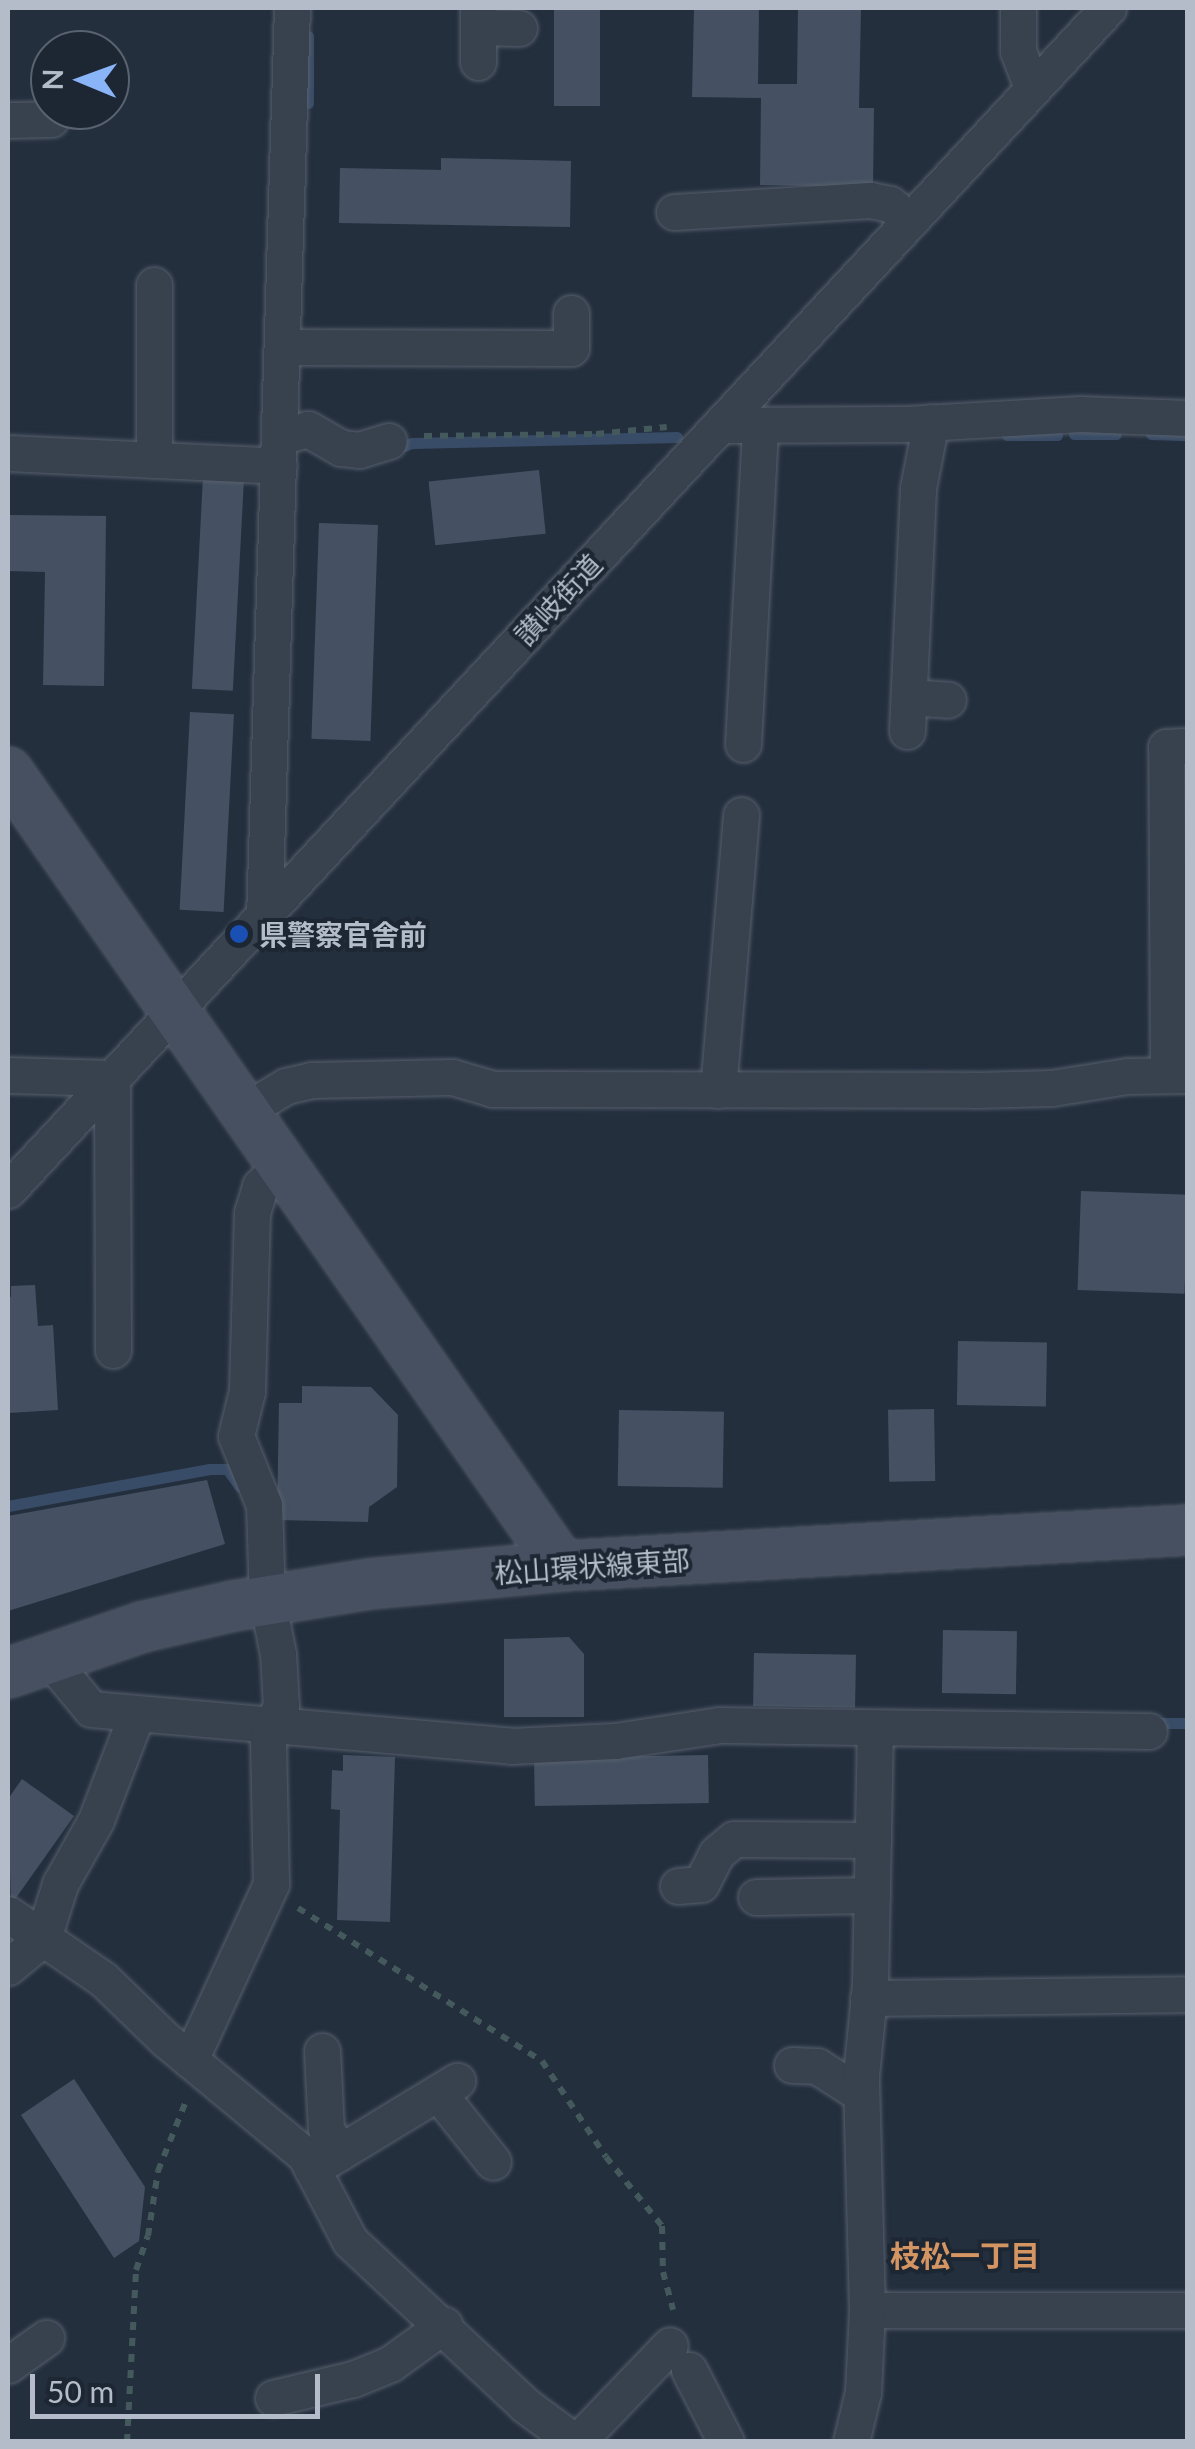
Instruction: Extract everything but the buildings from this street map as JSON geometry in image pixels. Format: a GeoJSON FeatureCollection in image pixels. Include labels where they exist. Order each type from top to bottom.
{"type":"FeatureCollection","features":[{"type":"Feature","properties":{"kind":"street"},"geometry":{"type":"LineString","coordinates":[[264,918],[292,8]]}},
{"type":"Feature","properties":{"kind":"street"},"geometry":{"type":"LineString","coordinates":[[1018,8],[1018,51],[1032,88]]}},
{"type":"Feature","properties":{"kind":"street","name":"讃岐街道"},"geometry":{"type":"LineString","coordinates":[[8,1190],[1108,8]]}},
{"type":"Feature","properties":{"kind":"street"},"geometry":{"type":"LineString","coordinates":[[478,32],[519,28]]}},
{"type":"Feature","properties":{"kind":"street"},"geometry":{"type":"LineString","coordinates":[[674,212],[870,200],[890,204],[910,220]]}},
{"type":"Feature","properties":{"kind":"street"},"geometry":{"type":"LineString","coordinates":[[154,284],[154,460]]}},
{"type":"Feature","properties":{"kind":"street"},"geometry":{"type":"LineString","coordinates":[[283,346],[571,348],[571,313]]}},
{"type":"Feature","properties":{"kind":"street"},"geometry":{"type":"LineString","coordinates":[[720,425],[931,422],[1080,414],[1188,418]]}},
{"type":"Feature","properties":{"kind":"street"},"geometry":{"type":"LineString","coordinates":[[931,422],[918,488],[908,714],[948,700]]}},
{"type":"Feature","properties":{"kind":"street"},"geometry":{"type":"LineString","coordinates":[[743,744],[760,425]]}},
{"type":"Feature","properties":{"kind":"street"},"geometry":{"type":"LineString","coordinates":[[8,453],[154,460],[280,452],[308,429],[342,448],[360,450],[388,441]]}},
{"type":"Feature","properties":{"kind":"street"},"geometry":{"type":"LineString","coordinates":[[246,1110],[286,1086],[311,1080],[452,1077],[493,1089],[718,1090],[1052,1088],[1127,1076],[1178,1075],[1166,746],[1188,746]]}},
{"type":"Feature","properties":{"kind":"street"},"geometry":{"type":"LineString","coordinates":[[8,772],[562,1566]]}},
{"type":"Feature","properties":{"kind":"street"},"geometry":{"type":"LineString","coordinates":[[718,1090],[741,814]]}},
{"type":"Feature","properties":{"kind":"street"},"geometry":{"type":"LineString","coordinates":[[8,1075],[112,1078],[113,1350]]}},
{"type":"Feature","properties":{"kind":"street"},"geometry":{"type":"LineString","coordinates":[[195,2064],[271,1884],[268,1736],[281,1706],[278,1654],[267,1600],[264,1505],[236,1436],[247,1391],[252,1213],[260,1186],[284,1164]]}},
{"type":"Feature","properties":{"kind":"street","name":"松山環状線東部"},"geometry":{"type":"LineString","coordinates":[[28,1665],[142,1626],[368,1584],[562,1566],[1188,1530]]}},
{"type":"Feature","properties":{"kind":"street"},"geometry":{"type":"LineString","coordinates":[[28,1665],[91,1708],[136,1716],[273,1723],[511,1746],[615,1741],[720,1726],[1149,1731]]}},
{"type":"Feature","properties":{"kind":"street"},"geometry":{"type":"LineString","coordinates":[[8,1967],[43,1938],[60,1884],[96,1820],[136,1716]]}},
{"type":"Feature","properties":{"kind":"street"},"geometry":{"type":"LineString","coordinates":[[851,2442],[863,2392],[867,2310],[861,2094],[872,1896],[875,1728]]}},
{"type":"Feature","properties":{"kind":"street"},"geometry":{"type":"LineString","coordinates":[[678,1886],[700,1884],[716,1854],[734,1839],[873,1840]]}},
{"type":"Feature","properties":{"kind":"street"},"geometry":{"type":"LineString","coordinates":[[756,1897],[872,1896]]}},
{"type":"Feature","properties":{"kind":"street"},"geometry":{"type":"LineString","coordinates":[[8,1914],[103,1980],[195,2064],[305,2155],[326,2160],[447,2087],[492,2162]]}},
{"type":"Feature","properties":{"kind":"street"},"geometry":{"type":"LineString","coordinates":[[868,1998],[1188,1994]]}},
{"type":"Feature","properties":{"kind":"street"},"geometry":{"type":"LineString","coordinates":[[322,2051],[326,2160],[350,2242],[444,2325],[525,2405],[576,2442],[680,2358],[726,2442]]}},
{"type":"Feature","properties":{"kind":"street"},"geometry":{"type":"LineString","coordinates":[[792,2065],[817,2066],[861,2094]]}},
{"type":"Feature","properties":{"kind":"street"},"geometry":{"type":"LineString","coordinates":[[867,2310],[1188,2310]]}},
{"type":"Feature","properties":{"kind":"street"},"geometry":{"type":"LineString","coordinates":[[272,2398],[353,2378],[390,2364],[444,2325]]}},
{"type":"Feature","properties":{"kind":"street"},"geometry":{"type":"LineString","coordinates":[[8,2365],[46,2338]]}},
{"type":"Feature","properties":{"kind":"path"},"geometry":{"type":"LineString","coordinates":[[388,441],[720,425]]}},
{"type":"Feature","properties":{"kind":"path"},"geometry":{"type":"LineString","coordinates":[[271,1884],[304,1914],[542,2061],[606,2156],[662,2226],[664,2272],[680,2358]]}},
{"type":"Feature","properties":{"kind":"path"},"geometry":{"type":"LineString","coordinates":[[127,2442],[136,2270],[148,2236],[158,2171],[195,2064]]}},
{"type":"Feature","properties":{"kind":"waterway"},"geometry":{"type":"LineString","coordinates":[[308,36],[308,103]]}},
{"type":"Feature","properties":{"kind":"waterway"},"geometry":{"type":"LineString","coordinates":[[1074,434],[1116,434]]}},
{"type":"Feature","properties":{"kind":"waterway"},"geometry":{"type":"LineString","coordinates":[[1151,434],[1188,435]]}},
{"type":"Feature","properties":{"kind":"waterway"},"geometry":{"type":"LineString","coordinates":[[1007,435],[1057,435]]}},
{"type":"Feature","properties":{"kind":"waterway"},"geometry":{"type":"LineString","coordinates":[[396,449],[412,443],[677,437]]}},
{"type":"Feature","properties":{"kind":"waterway"},"geometry":{"type":"LineString","coordinates":[[8,1506],[210,1469],[227,1469],[240,1487]]}},
{"type":"Feature","properties":{"kind":"waterway"},"geometry":{"type":"LineString","coordinates":[[1152,1723],[1188,1723]]}},
{"type":"Feature","properties":{"kind":"place","name":"県警察官舎前"},"geometry":{"type":"Point","coordinates":[239,934]}},
{"type":"Feature","properties":{"kind":"district","name":"枝松一丁目"},"geometry":{"type":"Point","coordinates":[965,2255]}}]}
